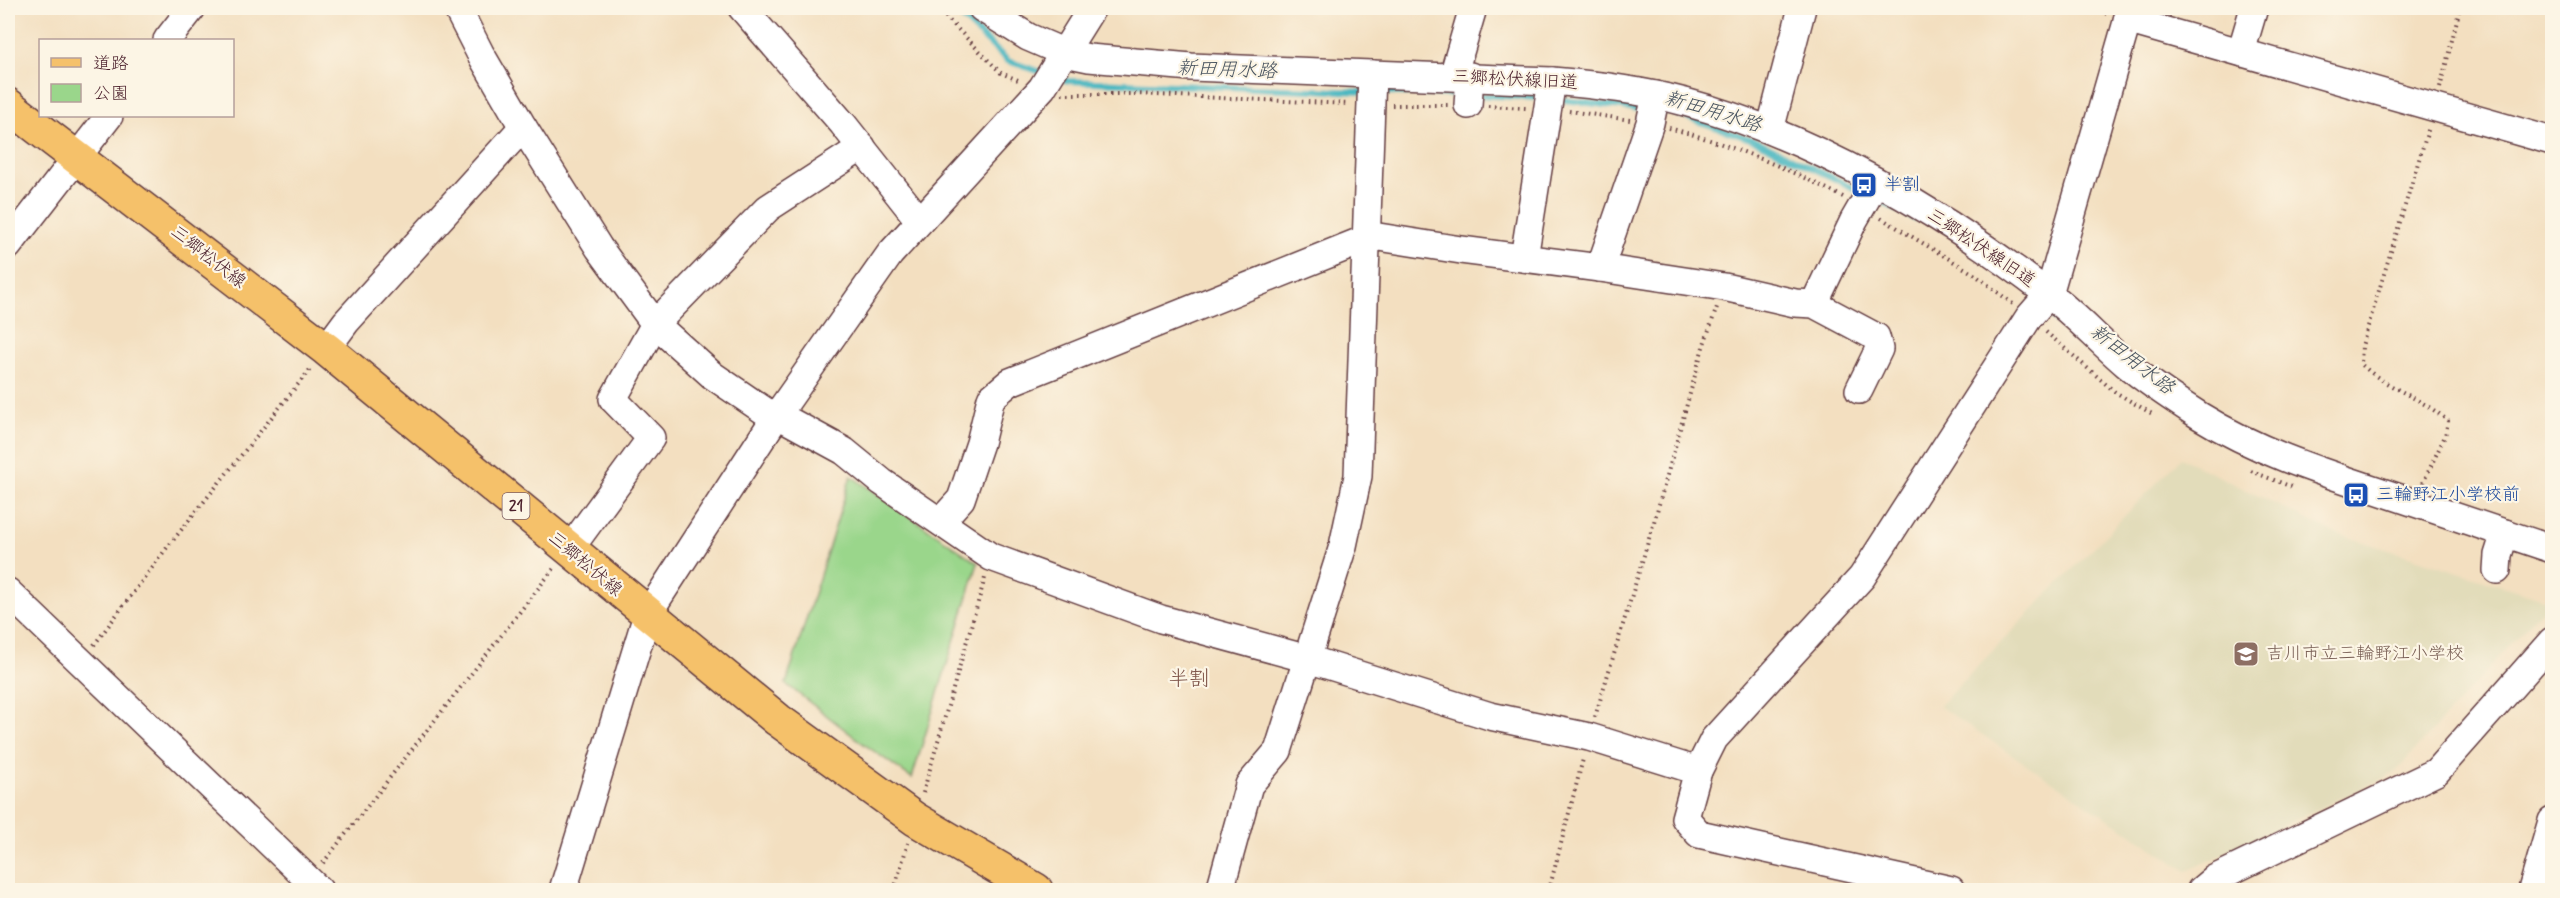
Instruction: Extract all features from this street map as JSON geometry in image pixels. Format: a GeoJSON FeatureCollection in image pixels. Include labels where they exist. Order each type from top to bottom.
{"type":"FeatureCollection","features":[{"type":"Feature","properties":{"kind":"main road","name":"三郷松伏線"},"geometry":{"type":"LineString","coordinates":[[8,105],[326,349],[647,615],[778,720],[915,819],[1036,891]]}},
{"type":"Feature","properties":{"kind":"street"},"geometry":{"type":"LineString","coordinates":[[168,39],[192,8]]}},
{"type":"Feature","properties":{"kind":"street"},"geometry":{"type":"LineString","coordinates":[[457,8],[523,127],[599,248],[655,324],[712,375],[777,416],[843,451],[882,482],[991,557],[1161,619],[1308,659],[1490,716],[1588,737],[1698,771]]}},
{"type":"Feature","properties":{"kind":"street"},"geometry":{"type":"LineString","coordinates":[[742,8],[862,147],[919,220]]}},
{"type":"Feature","properties":{"kind":"street","name":"三郷松伏線旧道"},"geometry":{"type":"LineString","coordinates":[[982,8],[1061,58],[1089,58],[1191,67],[1371,88],[1465,86],[1550,94],[1609,86],[1654,108],[1717,111],[1770,130],[1810,148],[1869,193],[1978,243],[2040,304],[2200,416],[2288,460],[2334,489],[2414,503],[2553,549]]}},
{"type":"Feature","properties":{"kind":"street"},"geometry":{"type":"LineString","coordinates":[[563,891],[647,615],[777,416],[890,254],[1042,88],[1092,8]]}},
{"type":"Feature","properties":{"kind":"street"},"geometry":{"type":"LineString","coordinates":[[1465,86],[1473,8]]}},
{"type":"Feature","properties":{"kind":"street"},"geometry":{"type":"LineString","coordinates":[[1770,130],[1802,8]]}},
{"type":"Feature","properties":{"kind":"street"},"geometry":{"type":"LineString","coordinates":[[2241,52],[2254,8]]}},
{"type":"Feature","properties":{"kind":"street"},"geometry":{"type":"LineString","coordinates":[[1951,891],[1874,883],[1699,834],[1685,818],[1698,771],[1714,739],[1862,577],[2040,304],[2129,14],[2241,52],[2553,141]]}},
{"type":"Feature","properties":{"kind":"street"},"geometry":{"type":"LineString","coordinates":[[1220,891],[1249,785],[1278,751],[1343,546],[1358,476],[1371,88]]}},
{"type":"Feature","properties":{"kind":"street"},"geometry":{"type":"LineString","coordinates":[[1524,258],[1550,94]]}},
{"type":"Feature","properties":{"kind":"street"},"geometry":{"type":"LineString","coordinates":[[1600,268],[1654,108]]}},
{"type":"Feature","properties":{"kind":"street"},"geometry":{"type":"LineString","coordinates":[[8,246],[108,117]]}},
{"type":"Feature","properties":{"kind":"street"},"geometry":{"type":"LineString","coordinates":[[326,349],[346,322],[523,127]]}},
{"type":"Feature","properties":{"kind":"street"},"geometry":{"type":"LineString","coordinates":[[569,550],[651,438],[613,399],[655,324],[768,208],[862,147]]}},
{"type":"Feature","properties":{"kind":"street"},"geometry":{"type":"LineString","coordinates":[[1814,304],[1869,193]]}},
{"type":"Feature","properties":{"kind":"street"},"geometry":{"type":"LineString","coordinates":[[941,521],[962,499],[991,399],[1010,382],[1366,237],[1600,268],[1724,287],[1795,303],[1814,304],[1876,337],[1879,349],[1859,390]]}},
{"type":"Feature","properties":{"kind":"street"},"geometry":{"type":"LineString","coordinates":[[2497,570],[2498,555],[2505,533]]}},
{"type":"Feature","properties":{"kind":"street"},"geometry":{"type":"LineString","coordinates":[[8,592],[314,886]]}},
{"type":"Feature","properties":{"kind":"street"},"geometry":{"type":"LineString","coordinates":[[2201,891],[2214,879],[2436,772],[2553,641]]}},
{"type":"Feature","properties":{"kind":"street"},"geometry":{"type":"LineString","coordinates":[[2532,891],[2553,821]]}},
{"type":"Feature","properties":{"kind":"path"},"geometry":{"type":"LineString","coordinates":[[2414,503],[2445,436],[2448,421],[2432,407],[2371,373],[2361,364],[2362,346],[2435,106],[2460,8]]}},
{"type":"Feature","properties":{"kind":"path"},"geometry":{"type":"LineString","coordinates":[[1549,891],[1560,839],[1588,737],[1654,522],[1703,347],[1724,287]]}},
{"type":"Feature","properties":{"kind":"path"},"geometry":{"type":"LineString","coordinates":[[81,662],[166,549],[326,349]]}},
{"type":"Feature","properties":{"kind":"path"},"geometry":{"type":"LineString","coordinates":[[314,886],[569,550]]}},
{"type":"Feature","properties":{"kind":"path"},"geometry":{"type":"LineString","coordinates":[[894,891],[991,557]]}},
{"type":"Feature","properties":{"kind":"shaded area","name":"吉川市立三輪野江小学校"},"geometry":{"type":"Polygon","coordinates":[[[2181,458],[2332,532],[2550,601],[2394,773],[2187,871],[1939,706],[2181,458]]]}},
{"type":"Feature","properties":{"kind":"green space"},"geometry":{"type":"Polygon","coordinates":[[[851,476],[978,563],[912,778],[786,684],[851,476]]]}},
{"type":"Feature","properties":{"kind":"waterway","name":"新田用水路"},"geometry":{"type":"LineString","coordinates":[[952,8],[1008,61],[1044,73]]}},
{"type":"Feature","properties":{"kind":"waterway","name":"新田用水路"},"geometry":{"type":"LineString","coordinates":[[1056,77],[1068,81],[1366,92]]}},
{"type":"Feature","properties":{"kind":"waterway","name":"新田用水路"},"geometry":{"type":"LineString","coordinates":[[1379,92],[1462,95]]}},
{"type":"Feature","properties":{"kind":"waterway","name":"新田用水路"},"geometry":{"type":"LineString","coordinates":[[1475,95],[1543,98]]}},
{"type":"Feature","properties":{"kind":"waterway","name":"新田用水路"},"geometry":{"type":"LineString","coordinates":[[1556,99],[1647,110]]}},
{"type":"Feature","properties":{"kind":"waterway","name":"新田用水路"},"geometry":{"type":"LineString","coordinates":[[1660,111],[1671,112],[1759,142],[1862,192]]}},
{"type":"Feature","properties":{"kind":"waterway","name":"新田用水路"},"geometry":{"type":"LineString","coordinates":[[1874,198],[1915,219]]}},
{"type":"Feature","properties":{"kind":"waterway","name":"新田用水路"},"geometry":{"type":"LineString","coordinates":[[2043,309],[2097,355]]}},
{"type":"Feature","properties":{"kind":"place","name":"半割"},"geometry":{"type":"Point","coordinates":[1864,185]}},
{"type":"Feature","properties":{"kind":"place","name":"三輪野江小学校前"},"geometry":{"type":"Point","coordinates":[2356,495]}},
{"type":"Feature","properties":{"kind":"place","name":"吉川市立三輪野江小学校"},"geometry":{"type":"Point","coordinates":[2246,654]}},
{"type":"Feature","properties":{"kind":"district","name":"半割"},"geometry":{"type":"Point","coordinates":[1189,679]}}]}
